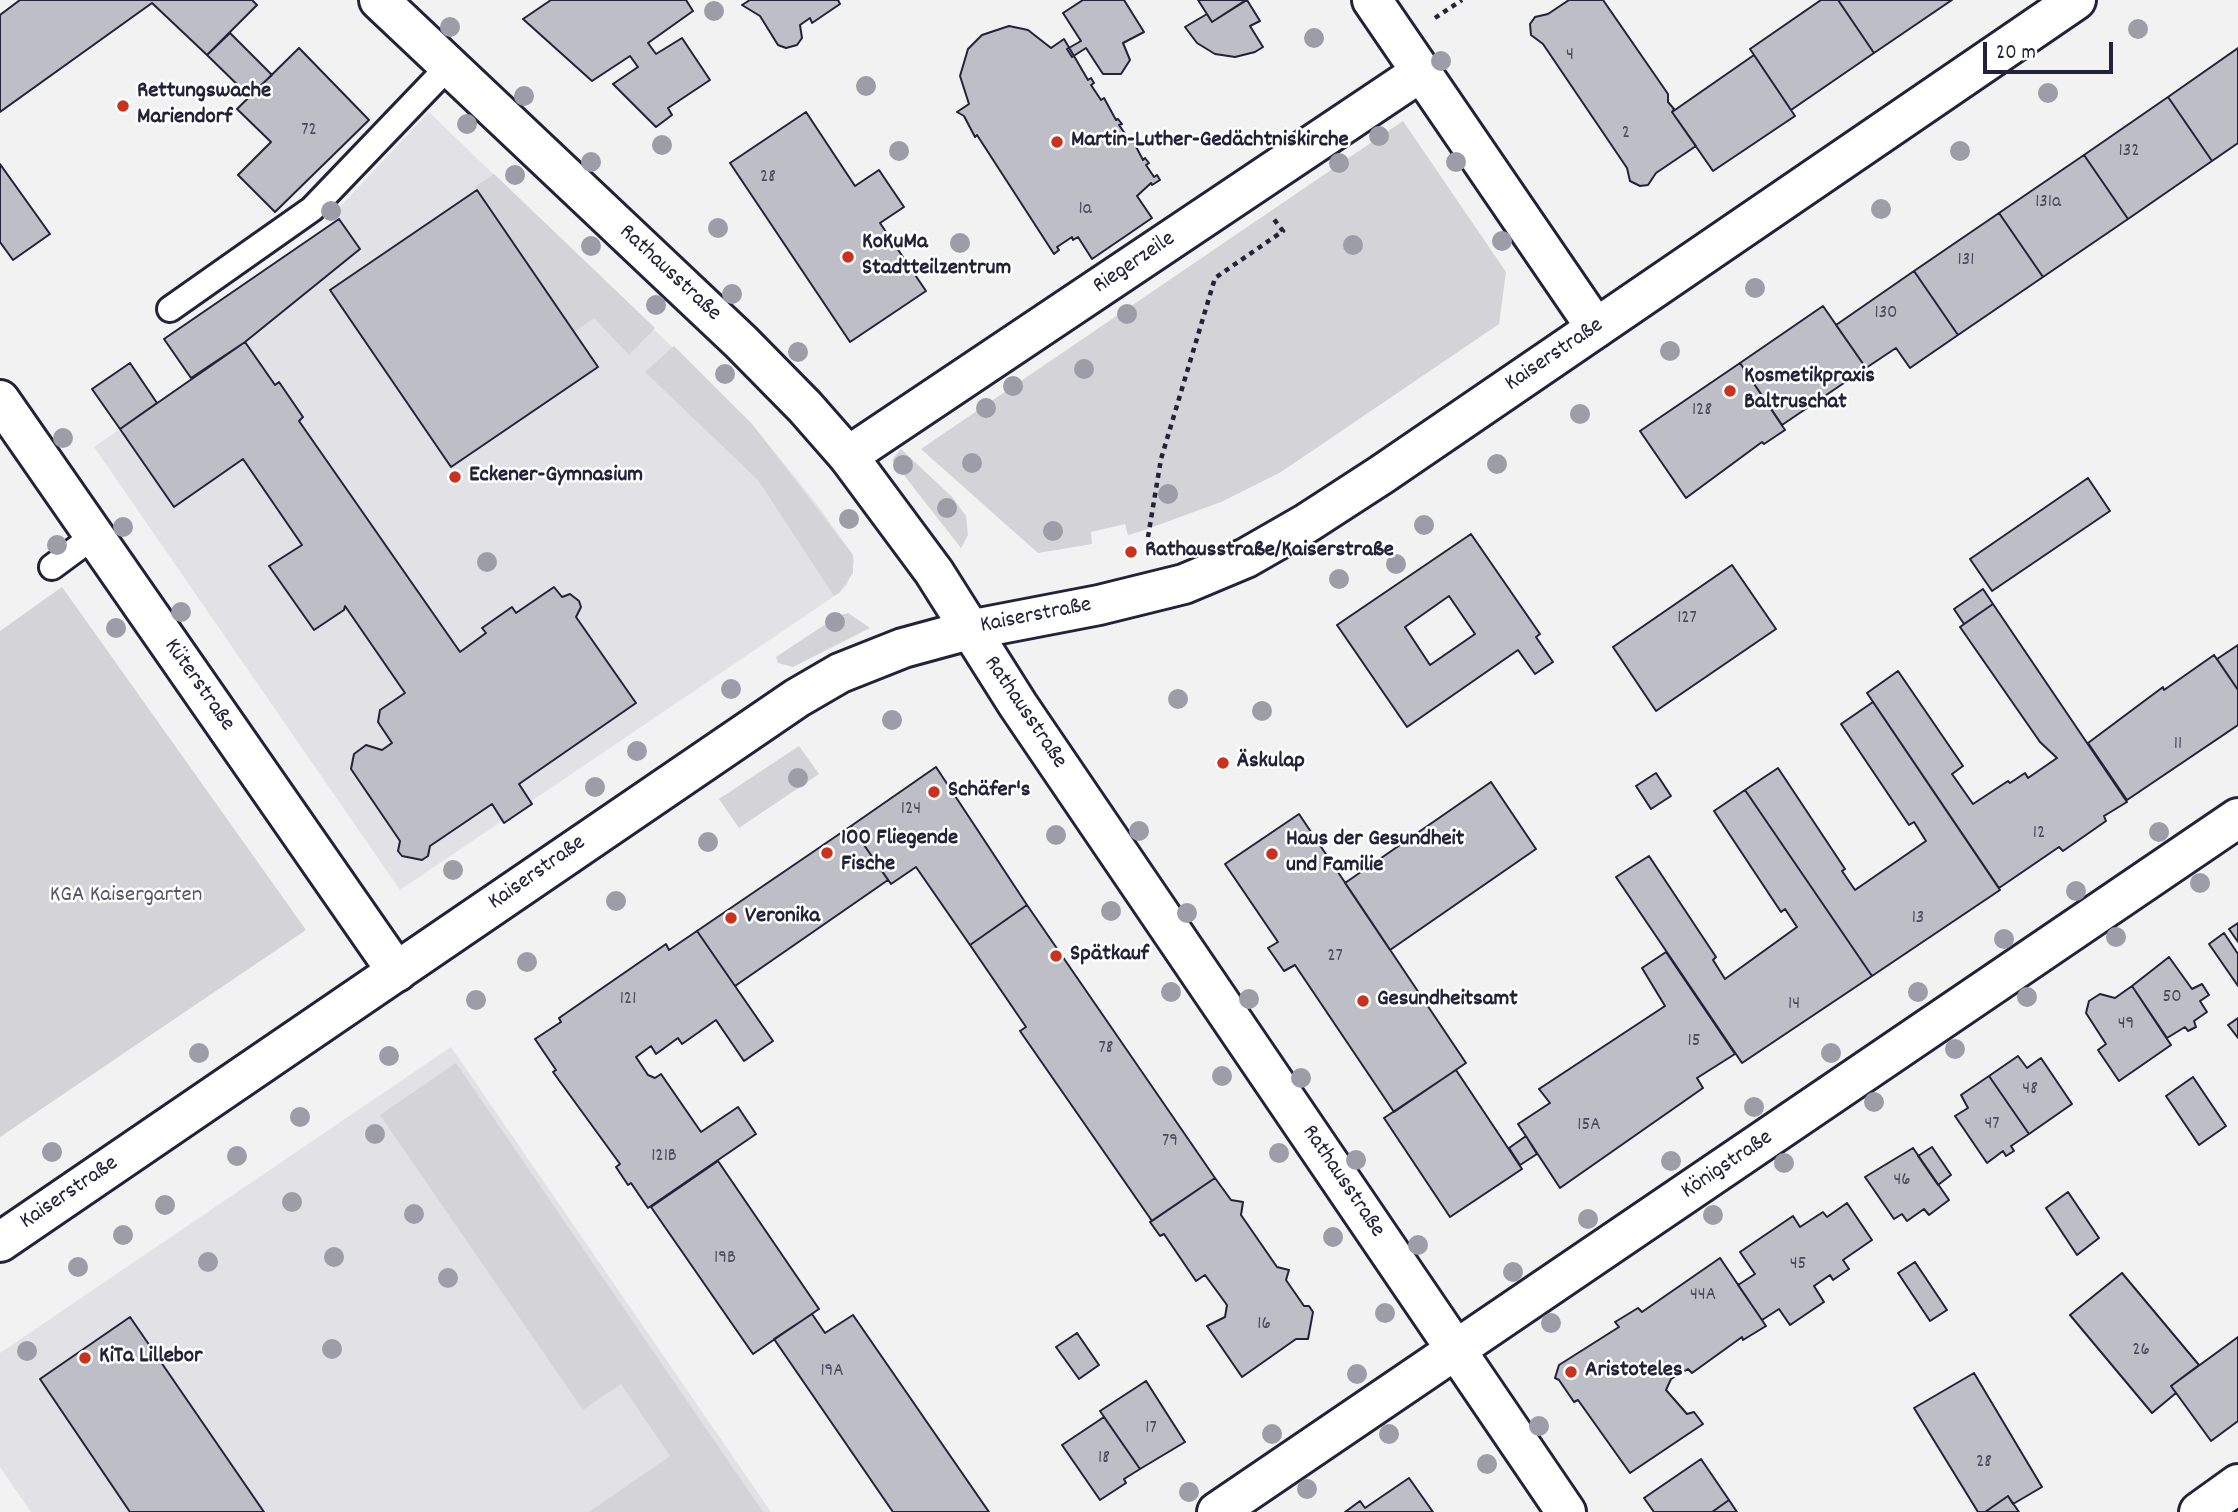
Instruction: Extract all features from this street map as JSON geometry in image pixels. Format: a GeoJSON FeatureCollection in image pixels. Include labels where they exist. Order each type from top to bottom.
{"type":"FeatureCollection","features":[{"type":"Feature","properties":{"kind":"street","name":"Rathausstraße"},"geometry":{"type":"LineString","coordinates":[[379,0],[741,342],[805,407],[848,456],[934,572],[969,630],[1566,1512]]}},
{"type":"Feature","properties":{"kind":"street"},"geometry":{"type":"LineString","coordinates":[[1372,0],[1596,328]]}},
{"type":"Feature","properties":{"kind":"street","name":"Kaiserstraße"},"geometry":{"type":"LineString","coordinates":[[0,1242],[797,698],[876,658],[969,630],[1173,587],[1246,558],[1349,496],[2076,0]]}},
{"type":"Feature","properties":{"kind":"street","name":"Riegerzeile"},"geometry":{"type":"LineString","coordinates":[[848,456],[1421,72]]}},
{"type":"Feature","properties":{"kind":"street","name":"Küterstraße"},"geometry":{"type":"LineString","coordinates":[[0,400],[397,972]]}},
{"type":"Feature","properties":{"kind":"street","name":"Königstraße"},"geometry":{"type":"LineString","coordinates":[[1217,1512],[2238,818]]}},
{"type":"Feature","properties":{"kind":"street"},"geometry":{"type":"LineString","coordinates":[[2199,1512],[2238,1484]]}},
{"type":"Feature","properties":{"kind":"lane"},"geometry":{"type":"LineString","coordinates":[[170,309],[312,209],[449,66]]}},
{"type":"Feature","properties":{"kind":"lane"},"geometry":{"type":"LineString","coordinates":[[52,567],[94,536]]}},
{"type":"Feature","properties":{"kind":"path"},"geometry":{"type":"LineString","coordinates":[[1428,23],[1462,0]]}},
{"type":"Feature","properties":{"kind":"path"},"geometry":{"type":"LineString","coordinates":[[1148,537],[1161,459],[1215,278],[1283,231],[1269,212]]}},
{"type":"Feature","properties":{"kind":"shaded area","name":"Eckener-Gymnasium"},"geometry":{"type":"Polygon","coordinates":[[[429,112],[752,424],[819,507],[853,555],[854,563],[847,585],[839,593],[400,890],[94,447],[245,342],[360,249],[335,212],[429,112]]]}},
{"type":"Feature","properties":{"kind":"shaded area"},"geometry":{"type":"Polygon","coordinates":[[[451,1047],[771,1512],[31,1512],[0,1467],[0,1353],[451,1047]]]}},
{"type":"Feature","properties":{"kind":"green space"},"geometry":{"type":"Polygon","coordinates":[[[1403,121],[1506,272],[1499,324],[1281,472],[1221,502],[1139,532],[1128,535],[1125,524],[1091,532],[1092,544],[1038,553],[921,449],[1403,121]]]}},
{"type":"Feature","properties":{"kind":"green space"},"geometry":{"type":"Polygon","coordinates":[[[494,174],[655,328],[629,355],[594,318],[574,332],[475,187],[494,174]]]}},
{"type":"Feature","properties":{"kind":"green space"},"geometry":{"type":"Polygon","coordinates":[[[674,346],[752,424],[853,555],[853,573],[839,593],[834,596],[758,480],[645,372],[674,346]]]}},
{"type":"Feature","properties":{"kind":"green space"},"geometry":{"type":"Polygon","coordinates":[[[901,449],[952,497],[966,516],[968,535],[961,548],[892,460],[901,449]]]}},
{"type":"Feature","properties":{"kind":"green space","name":"KGA Kaisergarten"},"geometry":{"type":"Polygon","coordinates":[[[62,587],[306,930],[0,1137],[0,631],[62,587]]]}},
{"type":"Feature","properties":{"kind":"green space"},"geometry":{"type":"Polygon","coordinates":[[[848,613],[870,628],[793,667],[778,663],[776,657],[838,616],[848,613]]]}},
{"type":"Feature","properties":{"kind":"green space"},"geometry":{"type":"Polygon","coordinates":[[[799,746],[819,774],[739,828],[719,799],[799,746]]]}},
{"type":"Feature","properties":{"kind":"green space"},"geometry":{"type":"Polygon","coordinates":[[[456,1063],[763,1512],[589,1512],[670,1456],[621,1384],[583,1410],[380,1115],[456,1063]]]}},
{"type":"Feature","properties":{"kind":"building"},"geometry":{"type":"Polygon","coordinates":[[[20,0],[252,0],[257,5],[207,55],[152,3],[0,112],[0,15],[20,0]]]}},
{"type":"Feature","properties":{"kind":"building"},"geometry":{"type":"Polygon","coordinates":[[[551,0],[686,0],[693,11],[648,43],[656,54],[682,38],[710,80],[668,108],[672,115],[656,127],[613,84],[638,67],[630,56],[592,81],[523,19],[551,0]]]}},
{"type":"Feature","properties":{"kind":"building"},"geometry":{"type":"Polygon","coordinates":[[[750,0],[838,0],[840,4],[812,23],[810,18],[800,25],[802,38],[797,45],[786,48],[778,45],[760,16],[742,5],[750,0]]]}},
{"type":"Feature","properties":{"kind":"building"},"geometry":{"type":"Polygon","coordinates":[[[1083,0],[1124,0],[1144,32],[1123,43],[1130,60],[1121,74],[1103,74],[1086,48],[1072,57],[1067,49],[1081,41],[1063,13],[1083,0]]]}},
{"type":"Feature","properties":{"kind":"building"},"geometry":{"type":"Polygon","coordinates":[[[1198,0],[1246,0],[1212,22],[1198,0]]]}},
{"type":"Feature","properties":{"kind":"building"},"geometry":{"type":"Polygon","coordinates":[[[1247,0],[1260,21],[1250,26],[1263,47],[1255,52],[1235,57],[1215,54],[1197,43],[1185,27],[1207,14],[1212,22],[1247,0]]]}},
{"type":"Feature","properties":{"kind":"building"},"geometry":{"type":"Polygon","coordinates":[[[1569,0],[1603,0],[1668,94],[1668,102],[1674,109],[1672,112],[1696,146],[1656,173],[1648,185],[1640,186],[1630,181],[1627,168],[1543,44],[1531,35],[1530,24],[1535,17],[1548,14],[1569,0]]]}},
{"type":"Feature","properties":{"kind":"building"},"geometry":{"type":"Polygon","coordinates":[[[1821,0],[1838,0],[1874,53],[1791,110],[1750,49],[1821,0]]]}},
{"type":"Feature","properties":{"kind":"building"},"geometry":{"type":"Polygon","coordinates":[[[1838,0],[1952,0],[1874,53],[1838,0]]]}},
{"type":"Feature","properties":{"kind":"building","name":"Martin-Luther-Gedächtniskirche"},"geometry":{"type":"Polygon","coordinates":[[[1009,26],[1028,30],[1051,48],[1064,39],[1088,80],[1091,78],[1094,83],[1091,85],[1101,100],[1104,98],[1143,160],[1145,158],[1149,163],[1146,165],[1154,177],[1157,175],[1160,180],[1152,185],[1151,183],[1137,196],[1152,218],[1092,259],[1078,237],[1073,240],[1072,237],[1057,247],[1059,250],[1054,254],[977,135],[975,137],[964,116],[957,112],[969,104],[960,76],[968,49],[982,35],[1009,26]]]}},
{"type":"Feature","properties":{"kind":"building"},"geometry":{"type":"Polygon","coordinates":[[[230,33],[272,75],[249,96],[207,55],[230,33]]]}},
{"type":"Feature","properties":{"kind":"building"},"geometry":{"type":"Polygon","coordinates":[[[299,48],[369,120],[275,212],[238,175],[271,142],[237,109],[299,48]]]}},
{"type":"Feature","properties":{"kind":"building"},"geometry":{"type":"Polygon","coordinates":[[[2238,48],[2238,143],[2212,161],[2168,97],[2238,48]]]}},
{"type":"Feature","properties":{"kind":"building"},"geometry":{"type":"Polygon","coordinates":[[[1754,55],[1795,116],[1713,171],[1672,112],[1754,55]]]}},
{"type":"Feature","properties":{"kind":"building"},"geometry":{"type":"Polygon","coordinates":[[[2168,97],[2212,161],[2128,219],[2084,155],[2168,97]]]}},
{"type":"Feature","properties":{"kind":"building","name":"KoKuMa Stadtteilzentrum"},"geometry":{"type":"Polygon","coordinates":[[[806,112],[855,186],[879,170],[904,207],[880,223],[926,291],[850,342],[730,163],[806,112]]]}},
{"type":"Feature","properties":{"kind":"building"},"geometry":{"type":"Polygon","coordinates":[[[2084,155],[2128,219],[2043,277],[1999,213],[2084,155]]]}},
{"type":"Feature","properties":{"kind":"building"},"geometry":{"type":"Polygon","coordinates":[[[0,164],[50,234],[13,260],[0,242],[0,164]]]}},
{"type":"Feature","properties":{"kind":"building"},"geometry":{"type":"Polygon","coordinates":[[[477,190],[598,367],[451,467],[330,290],[477,190]]]}},
{"type":"Feature","properties":{"kind":"building"},"geometry":{"type":"Polygon","coordinates":[[[1999,213],[2043,277],[1958,335],[1914,271],[1999,213]]]}},
{"type":"Feature","properties":{"kind":"building"},"geometry":{"type":"Polygon","coordinates":[[[339,219],[360,249],[245,342],[191,378],[164,339],[339,219]]]}},
{"type":"Feature","properties":{"kind":"building"},"geometry":{"type":"Polygon","coordinates":[[[1914,271],[1958,335],[1910,368],[1896,348],[1866,368],[1836,325],[1914,271]]]}},
{"type":"Feature","properties":{"kind":"building"},"geometry":{"type":"Polygon","coordinates":[[[1823,306],[1866,368],[1782,425],[1740,363],[1823,306]]]}},
{"type":"Feature","properties":{"kind":"building"},"geometry":{"type":"Polygon","coordinates":[[[245,342],[275,385],[279,382],[303,417],[299,421],[460,652],[486,633],[482,628],[512,607],[516,613],[554,587],[562,597],[570,594],[579,601],[581,607],[576,617],[636,703],[519,784],[532,804],[504,823],[492,804],[430,846],[428,856],[422,860],[402,856],[398,851],[400,841],[351,769],[354,754],[366,745],[382,750],[392,743],[378,722],[380,710],[405,693],[345,606],[344,610],[314,630],[269,566],[302,545],[243,459],[174,507],[120,429],[245,342]]]}},
{"type":"Feature","properties":{"kind":"building"},"geometry":{"type":"Polygon","coordinates":[[[130,363],[157,403],[120,429],[92,389],[130,363]]]}},
{"type":"Feature","properties":{"kind":"building"},"geometry":{"type":"Polygon","coordinates":[[[1740,363],[1785,430],[1764,444],[1762,442],[1686,498],[1640,431],[1740,363]]]}},
{"type":"Feature","properties":{"kind":"building"},"geometry":{"type":"Polygon","coordinates":[[[2088,478],[2110,511],[1992,591],[1970,559],[2088,478]]]}},
{"type":"Feature","properties":{"kind":"building"},"geometry":{"type":"Polygon","coordinates":[[[1471,534],[1540,634],[1536,637],[1553,662],[1535,674],[1518,650],[1407,727],[1337,625],[1471,534]],[[1449,596],[1405,627],[1430,665],[1475,634],[1449,596]]]}},
{"type":"Feature","properties":{"kind":"building"},"geometry":{"type":"Polygon","coordinates":[[[1732,565],[1776,629],[1656,711],[1613,647],[1732,565]]]}},
{"type":"Feature","properties":{"kind":"building"},"geometry":{"type":"Polygon","coordinates":[[[1983,589],[1993,604],[1964,624],[1954,609],[1983,589]]]}},
{"type":"Feature","properties":{"kind":"building"},"geometry":{"type":"Polygon","coordinates":[[[1993,604],[2127,802],[2104,816],[2106,821],[2063,851],[2059,847],[1999,888],[1867,693],[1898,671],[1963,766],[1952,774],[1973,804],[2008,781],[2010,783],[2025,773],[2028,778],[2057,758],[2040,742],[1960,627],[1993,604]]]}},
{"type":"Feature","properties":{"kind":"building"},"geometry":{"type":"Polygon","coordinates":[[[2238,645],[2238,690],[2217,659],[2238,645]]]}},
{"type":"Feature","properties":{"kind":"building"},"geometry":{"type":"Polygon","coordinates":[[[2214,655],[2238,690],[2238,725],[2127,800],[2088,743],[2163,687],[2164,690],[2214,655]]]}},
{"type":"Feature","properties":{"kind":"building"},"geometry":{"type":"Polygon","coordinates":[[[1873,702],[2000,890],[1872,976],[1745,790],[1778,768],[1845,869],[1842,871],[1855,890],[1926,841],[1914,822],[1909,825],[1841,724],[1873,702]]]}},
{"type":"Feature","properties":{"kind":"building"},"geometry":{"type":"Polygon","coordinates":[[[936,767],[1027,905],[970,945],[916,867],[891,884],[851,826],[936,767]]]}},
{"type":"Feature","properties":{"kind":"building"},"geometry":{"type":"Polygon","coordinates":[[[1656,773],[1671,796],[1651,809],[1636,786],[1656,773]]]}},
{"type":"Feature","properties":{"kind":"building"},"geometry":{"type":"Polygon","coordinates":[[[1491,782],[1536,849],[1390,950],[1345,883],[1491,782]]]}},
{"type":"Feature","properties":{"kind":"building"},"geometry":{"type":"Polygon","coordinates":[[[1745,790],[1872,976],[1742,1063],[1616,877],[1649,856],[1716,957],[1713,960],[1725,979],[1797,927],[1785,909],[1781,912],[1714,811],[1745,790]]]}},
{"type":"Feature","properties":{"kind":"building"},"geometry":{"type":"Polygon","coordinates":[[[1299,814],[1466,1063],[1394,1112],[1295,965],[1284,971],[1268,948],[1278,942],[1225,864],[1299,814]]]}},
{"type":"Feature","properties":{"kind":"building"},"geometry":{"type":"Polygon","coordinates":[[[851,826],[888,880],[735,986],[697,931],[851,826]]]}},
{"type":"Feature","properties":{"kind":"building"},"geometry":{"type":"Polygon","coordinates":[[[1027,905],[1215,1178],[1152,1221],[1020,1031],[1026,1027],[970,945],[1027,905]]]}},
{"type":"Feature","properties":{"kind":"building"},"geometry":{"type":"Polygon","coordinates":[[[2238,923],[2238,942],[2229,929],[2238,923]]]}},
{"type":"Feature","properties":{"kind":"building"},"geometry":{"type":"Polygon","coordinates":[[[697,931],[773,1041],[744,1061],[716,1020],[682,1044],[678,1038],[656,1054],[651,1046],[636,1057],[648,1075],[655,1078],[661,1074],[701,1132],[738,1107],[756,1134],[648,1208],[631,1183],[628,1185],[616,1167],[620,1164],[553,1072],[556,1070],[535,1039],[561,1022],[559,1018],[666,944],[669,950],[697,931]]]}},
{"type":"Feature","properties":{"kind":"building"},"geometry":{"type":"Polygon","coordinates":[[[2224,933],[2238,954],[2238,986],[2209,944],[2224,933]]]}},
{"type":"Feature","properties":{"kind":"building"},"geometry":{"type":"Polygon","coordinates":[[[1666,952],[1735,1054],[1697,1078],[1703,1088],[1560,1188],[1518,1124],[1550,1103],[1539,1089],[1665,1006],[1642,968],[1666,952]]]}},
{"type":"Feature","properties":{"kind":"building"},"geometry":{"type":"Polygon","coordinates":[[[2169,957],[2192,989],[2202,984],[2209,995],[2200,1001],[2207,1012],[2194,1021],[2196,1027],[2188,1031],[2185,1027],[2167,1038],[2132,986],[2169,957]]]}},
{"type":"Feature","properties":{"kind":"building"},"geometry":{"type":"Polygon","coordinates":[[[2132,986],[2171,1045],[2119,1081],[2098,1050],[2106,1044],[2086,1013],[2089,1001],[2100,994],[2115,998],[2132,986]]]}},
{"type":"Feature","properties":{"kind":"building"},"geometry":{"type":"Polygon","coordinates":[[[2238,1018],[2238,1038],[2228,1025],[2238,1018]]]}},
{"type":"Feature","properties":{"kind":"building"},"geometry":{"type":"Polygon","coordinates":[[[2018,1056],[2027,1068],[2041,1058],[2072,1104],[2029,1134],[1989,1076],[2018,1056]]]}},
{"type":"Feature","properties":{"kind":"building"},"geometry":{"type":"Polygon","coordinates":[[[1456,1070],[1522,1169],[1450,1217],[1384,1118],[1456,1070]]]}},
{"type":"Feature","properties":{"kind":"building"},"geometry":{"type":"Polygon","coordinates":[[[1989,1076],[2029,1134],[2011,1146],[2014,1151],[2006,1156],[2003,1151],[1987,1163],[1955,1116],[1968,1108],[1961,1095],[1989,1076]]]}},
{"type":"Feature","properties":{"kind":"building"},"geometry":{"type":"Polygon","coordinates":[[[2193,1077],[2226,1126],[2199,1145],[2166,1096],[2193,1077]]]}},
{"type":"Feature","properties":{"kind":"building"},"geometry":{"type":"Polygon","coordinates":[[[1526,1136],[1537,1154],[1520,1165],[1509,1148],[1526,1136]]]}},
{"type":"Feature","properties":{"kind":"building"},"geometry":{"type":"Polygon","coordinates":[[[1932,1147],[1951,1175],[1938,1185],[1918,1156],[1932,1147]]]}},
{"type":"Feature","properties":{"kind":"building"},"geometry":{"type":"Polygon","coordinates":[[[1913,1148],[1949,1200],[1929,1215],[1924,1209],[1907,1221],[1902,1214],[1894,1219],[1865,1177],[1913,1148]]]}},
{"type":"Feature","properties":{"kind":"building"},"geometry":{"type":"Polygon","coordinates":[[[718,1161],[819,1309],[753,1354],[651,1207],[718,1161]]]}},
{"type":"Feature","properties":{"kind":"building"},"geometry":{"type":"Polygon","coordinates":[[[1215,1178],[1231,1200],[1243,1202],[1241,1215],[1277,1267],[1289,1270],[1286,1280],[1304,1306],[1309,1306],[1313,1312],[1308,1339],[1296,1339],[1242,1377],[1207,1326],[1225,1317],[1227,1305],[1205,1275],[1196,1281],[1164,1234],[1160,1236],[1150,1222],[1215,1178]]]}},
{"type":"Feature","properties":{"kind":"building"},"geometry":{"type":"Polygon","coordinates":[[[2068,1192],[2099,1238],[2077,1255],[2046,1208],[2068,1192]]]}},
{"type":"Feature","properties":{"kind":"building"},"geometry":{"type":"Polygon","coordinates":[[[1847,1203],[1872,1240],[1843,1260],[1849,1269],[1833,1280],[1830,1275],[1814,1286],[1824,1302],[1790,1325],[1779,1309],[1762,1320],[1738,1285],[1755,1274],[1740,1252],[1793,1216],[1800,1227],[1823,1212],[1827,1217],[1847,1203]]]}},
{"type":"Feature","properties":{"kind":"building"},"geometry":{"type":"Polygon","coordinates":[[[1720,1258],[1766,1326],[1743,1340],[1742,1337],[1692,1373],[1688,1369],[1671,1379],[1666,1390],[1687,1414],[1694,1412],[1703,1424],[1630,1473],[1578,1400],[1574,1402],[1555,1378],[1559,1365],[1619,1327],[1615,1322],[1638,1308],[1642,1312],[1720,1258]]]}},
{"type":"Feature","properties":{"kind":"building"},"geometry":{"type":"Polygon","coordinates":[[[1915,1262],[1947,1310],[1930,1321],[1898,1273],[1915,1262]]]}},
{"type":"Feature","properties":{"kind":"building"},"geometry":{"type":"Polygon","coordinates":[[[2122,1273],[2199,1365],[2171,1386],[2176,1393],[2152,1413],[2070,1315],[2122,1273]]]}},
{"type":"Feature","properties":{"kind":"building"},"geometry":{"type":"Polygon","coordinates":[[[812,1314],[825,1333],[853,1315],[989,1512],[893,1512],[774,1339],[812,1314]]]}},
{"type":"Feature","properties":{"kind":"building"},"geometry":{"type":"Polygon","coordinates":[[[130,1317],[264,1512],[130,1512],[40,1379],[130,1317]]]}},
{"type":"Feature","properties":{"kind":"building"},"geometry":{"type":"Polygon","coordinates":[[[1077,1333],[1099,1365],[1079,1379],[1056,1347],[1077,1333]]]}},
{"type":"Feature","properties":{"kind":"building"},"geometry":{"type":"Polygon","coordinates":[[[2238,1337],[2238,1421],[2211,1441],[2171,1386],[2238,1337]]]}},
{"type":"Feature","properties":{"kind":"building"},"geometry":{"type":"Polygon","coordinates":[[[1974,1373],[2042,1487],[2013,1504],[2008,1496],[1985,1512],[1978,1512],[1914,1408],[1974,1373]]]}},
{"type":"Feature","properties":{"kind":"building"},"geometry":{"type":"Polygon","coordinates":[[[1146,1381],[1185,1442],[1140,1469],[1100,1411],[1146,1381]]]}},
{"type":"Feature","properties":{"kind":"building"},"geometry":{"type":"Polygon","coordinates":[[[1104,1417],[1140,1469],[1124,1479],[1126,1483],[1100,1500],[1062,1445],[1104,1417]]]}},
{"type":"Feature","properties":{"kind":"building"},"geometry":{"type":"Polygon","coordinates":[[[1701,1459],[1729,1500],[1712,1512],[1654,1512],[1644,1498],[1701,1459]]]}},
{"type":"Feature","properties":{"kind":"building"},"geometry":{"type":"Polygon","coordinates":[[[1409,1478],[1433,1512],[1345,1512],[1360,1501],[1365,1508],[1409,1478]]]}},
{"type":"Feature","properties":{"kind":"building"},"geometry":{"type":"Polygon","coordinates":[[[2008,1496],[2019,1512],[1985,1512],[2008,1496]]]}},
{"type":"Feature","properties":{"kind":"building"},"geometry":{"type":"Polygon","coordinates":[[[1729,1500],[1737,1512],[1712,1512],[1729,1500]]]}},
{"type":"Feature","properties":{"kind":"place","name":"Rettungswache Mariendorf"},"geometry":{"type":"Point","coordinates":[123,106]}},
{"type":"Feature","properties":{"kind":"place","name":"Martin-Luther-Gedächtniskirche"},"geometry":{"type":"Point","coordinates":[1057,142]}},
{"type":"Feature","properties":{"kind":"place","name":"KoKuMa Stadtteilzentrum"},"geometry":{"type":"Point","coordinates":[848,257]}},
{"type":"Feature","properties":{"kind":"place","name":"Kosmetikpraxis Baltruschat"},"geometry":{"type":"Point","coordinates":[1730,391]}},
{"type":"Feature","properties":{"kind":"place","name":"Eckener-Gymnasium"},"geometry":{"type":"Point","coordinates":[455,477]}},
{"type":"Feature","properties":{"kind":"place","name":"Rathausstraße/Kaiserstraße"},"geometry":{"type":"Point","coordinates":[1131,552]}},
{"type":"Feature","properties":{"kind":"place","name":"Äskulap"},"geometry":{"type":"Point","coordinates":[1223,763]}},
{"type":"Feature","properties":{"kind":"place","name":"Schäfer's"},"geometry":{"type":"Point","coordinates":[934,792]}},
{"type":"Feature","properties":{"kind":"place","name":"100 Fliegende Fische"},"geometry":{"type":"Point","coordinates":[827,853]}},
{"type":"Feature","properties":{"kind":"place","name":"Haus der Gesundheit und Familie"},"geometry":{"type":"Point","coordinates":[1272,854]}},
{"type":"Feature","properties":{"kind":"place","name":"Veronika"},"geometry":{"type":"Point","coordinates":[731,918]}},
{"type":"Feature","properties":{"kind":"place","name":"Spätkauf"},"geometry":{"type":"Point","coordinates":[1056,956]}},
{"type":"Feature","properties":{"kind":"place","name":"Gesundheitsamt"},"geometry":{"type":"Point","coordinates":[1363,1001]}},
{"type":"Feature","properties":{"kind":"place","name":"KiTa Lillebor"},"geometry":{"type":"Point","coordinates":[85,1358]}},
{"type":"Feature","properties":{"kind":"place","name":"Aristoteles"},"geometry":{"type":"Point","coordinates":[1571,1372]}}]}
